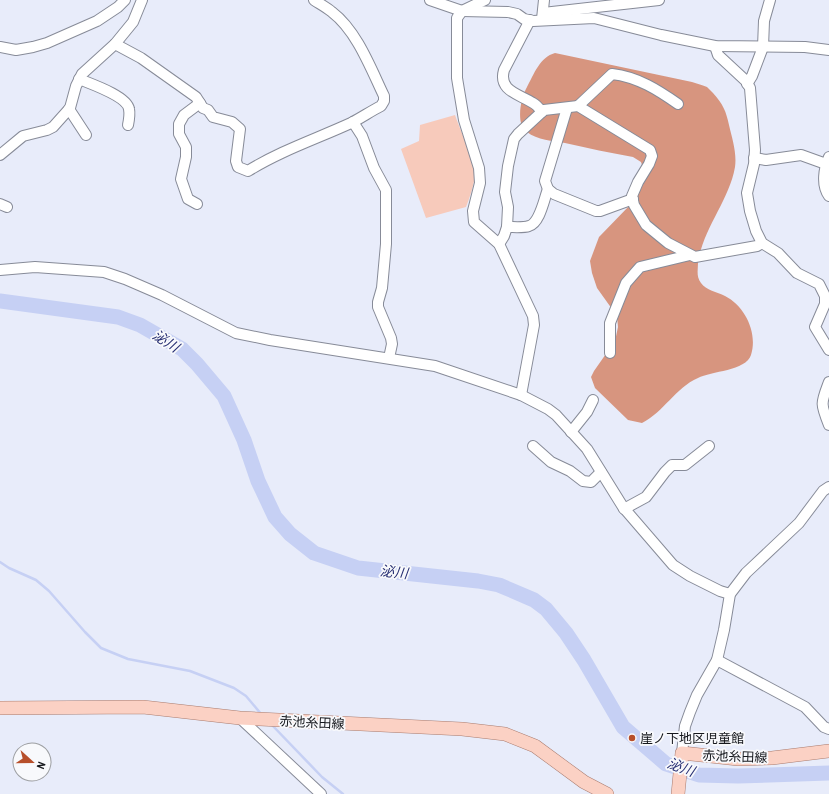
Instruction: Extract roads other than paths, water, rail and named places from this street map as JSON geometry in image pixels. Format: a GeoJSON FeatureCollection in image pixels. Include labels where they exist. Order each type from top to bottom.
{"type":"FeatureCollection","features":[{"type":"Feature","properties":{"kind":"main road","name":"赤池糸田線"},"geometry":{"type":"LineString","coordinates":[[0,708],[143,707],[240,718],[462,729],[505,734],[535,746],[584,782],[607,794]]}},
{"type":"Feature","properties":{"kind":"main road","name":"赤池糸田線"},"geometry":{"type":"LineString","coordinates":[[682,756],[738,759],[772,758],[829,751]]}},
{"type":"Feature","properties":{"kind":"main road"},"geometry":{"type":"LineString","coordinates":[[679,791],[682,756]]}},
{"type":"Feature","properties":{"kind":"street"},"geometry":{"type":"LineString","coordinates":[[0,47],[16,50],[47,43],[98,21],[118,7],[125,0]]}},
{"type":"Feature","properties":{"kind":"street"},"geometry":{"type":"LineString","coordinates":[[0,154],[24,136],[53,127],[69,110],[82,74],[115,44],[133,22],[142,0]]}},
{"type":"Feature","properties":{"kind":"street"},"geometry":{"type":"LineString","coordinates":[[115,44],[153,67],[196,97],[213,117],[232,122],[240,129],[236,161],[238,167],[248,172],[263,162],[295,146],[353,122],[381,106],[384,101],[384,96],[359,44],[346,26],[333,12],[314,0]]}},
{"type":"Feature","properties":{"kind":"street"},"geometry":{"type":"LineString","coordinates":[[430,0],[462,11],[508,12],[518,14],[524,19],[530,20],[604,3],[660,0]]}},
{"type":"Feature","properties":{"kind":"street"},"geometry":{"type":"LineString","coordinates":[[485,0],[462,11],[457,18],[457,78],[464,120],[479,168],[480,183],[473,211],[474,222],[499,244],[533,316],[534,325],[521,395]]}},
{"type":"Feature","properties":{"kind":"street"},"geometry":{"type":"LineString","coordinates":[[542,17],[544,0]]}},
{"type":"Feature","properties":{"kind":"street"},"geometry":{"type":"LineString","coordinates":[[747,84],[752,76],[763,47],[764,22],[770,0]]}},
{"type":"Feature","properties":{"kind":"street"},"geometry":{"type":"LineString","coordinates":[[542,17],[594,18],[661,35],[715,46],[805,47],[829,50]]}},
{"type":"Feature","properties":{"kind":"street"},"geometry":{"type":"LineString","coordinates":[[530,20],[502,76],[503,83],[507,88],[532,102],[542,112]]}},
{"type":"Feature","properties":{"kind":"street"},"geometry":{"type":"LineString","coordinates":[[715,46],[718,55],[750,88],[755,150],[747,193],[750,212],[756,231],[762,243],[778,253],[797,273],[820,284],[825,296],[825,304],[815,327],[829,350]]}},
{"type":"Feature","properties":{"kind":"street"},"geometry":{"type":"LineString","coordinates":[[499,244],[507,227],[508,207],[506,192],[508,166],[514,139],[544,110],[578,106],[612,74],[652,86],[678,104]]}},
{"type":"Feature","properties":{"kind":"street"},"geometry":{"type":"LineString","coordinates":[[79,79],[105,90],[126,102],[129,108],[128,125]]}},
{"type":"Feature","properties":{"kind":"street"},"geometry":{"type":"LineString","coordinates":[[197,204],[188,199],[181,179],[186,157],[186,147],[179,134],[179,124],[184,115],[200,103]]}},
{"type":"Feature","properties":{"kind":"street"},"geometry":{"type":"LineString","coordinates":[[578,106],[650,150],[652,156],[649,164],[638,182],[632,196],[634,204],[646,225],[668,243],[696,257],[757,246],[762,243]]}},
{"type":"Feature","properties":{"kind":"street"},"geometry":{"type":"LineString","coordinates":[[567,108],[545,181],[548,189],[554,194],[600,211],[633,199]]}},
{"type":"Feature","properties":{"kind":"street"},"geometry":{"type":"LineString","coordinates":[[69,110],[86,135]]}},
{"type":"Feature","properties":{"kind":"street"},"geometry":{"type":"LineString","coordinates":[[353,122],[362,136],[374,168],[386,190],[386,244],[384,273],[378,307],[391,338],[392,344],[389,358]]}},
{"type":"Feature","properties":{"kind":"street"},"geometry":{"type":"LineString","coordinates":[[754,158],[766,160],[801,155],[828,160],[824,177],[826,192],[829,196]]}},
{"type":"Feature","properties":{"kind":"street"},"geometry":{"type":"LineString","coordinates":[[507,227],[529,227],[533,224],[537,220],[548,189]]}},
{"type":"Feature","properties":{"kind":"street"},"geometry":{"type":"LineString","coordinates":[[610,353],[610,323],[626,283],[640,267],[690,255]]}},
{"type":"Feature","properties":{"kind":"street"},"geometry":{"type":"LineString","coordinates":[[0,270],[35,267],[104,272],[126,278],[236,333],[270,340],[389,358],[443,368],[521,395],[548,409],[556,415],[587,449],[624,509],[673,565],[690,576],[720,591],[730,594]]}},
{"type":"Feature","properties":{"kind":"street"},"geometry":{"type":"LineString","coordinates":[[829,382],[822,400],[823,410],[829,425]]}},
{"type":"Feature","properties":{"kind":"street"},"geometry":{"type":"LineString","coordinates":[[571,432],[587,412],[592,400]]}},
{"type":"Feature","properties":{"kind":"street"},"geometry":{"type":"LineString","coordinates":[[533,446],[551,462],[570,471],[583,481],[591,482],[602,472]]}},
{"type":"Feature","properties":{"kind":"street"},"geometry":{"type":"LineString","coordinates":[[624,509],[646,497],[672,465],[685,465],[709,446]]}},
{"type":"Feature","properties":{"kind":"street"},"geometry":{"type":"LineString","coordinates":[[682,756],[685,726],[690,712],[697,695],[717,660],[730,594],[746,573],[799,523],[823,491],[829,487]]}},
{"type":"Feature","properties":{"kind":"street"},"geometry":{"type":"LineString","coordinates":[[717,660],[805,707],[824,727],[829,729]]}},
{"type":"Feature","properties":{"kind":"street"},"geometry":{"type":"LineString","coordinates":[[240,718],[320,794]]}},
{"type":"Feature","properties":{"kind":"waterway","name":"泌川"},"geometry":{"type":"LineString","coordinates":[[0,301],[118,317],[140,325],[182,349],[224,396],[244,440],[258,481],[275,517],[290,534],[314,553],[358,568],[478,581],[499,585],[534,600],[546,609],[566,633],[584,660],[623,727],[666,764],[699,775],[738,776],[829,773]]}},
{"type":"Feature","properties":{"kind":"waterway"},"geometry":{"type":"LineString","coordinates":[[0,562],[9,568],[36,580],[49,591],[101,648],[128,659],[190,671],[234,688],[246,696],[262,715]]}},
{"type":"Feature","properties":{"kind":"waterway"},"geometry":{"type":"LineString","coordinates":[[271,724],[322,777],[343,794]]}},
{"type":"Feature","properties":{"kind":"place","name":"崖ノ下地区児童館"},"geometry":{"type":"Point","coordinates":[632,738]}}]}
